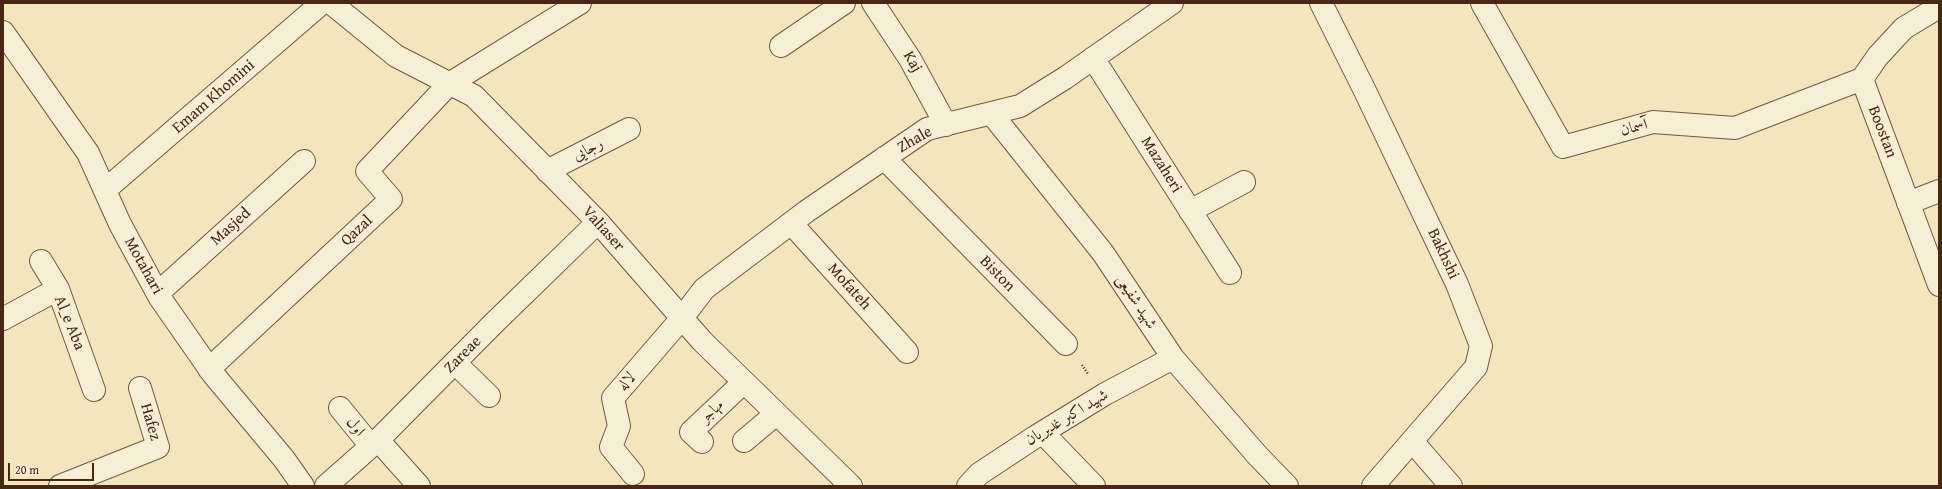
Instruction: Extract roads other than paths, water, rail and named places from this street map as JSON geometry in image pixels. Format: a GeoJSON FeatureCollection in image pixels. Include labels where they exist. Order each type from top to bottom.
{"type":"FeatureCollection","features":[{"type":"Feature","properties":{"kind":"street","name":"Emam Khomini"},"geometry":{"type":"LineString","coordinates":[[105,190],[322,3]]}},
{"type":"Feature","properties":{"kind":"street","name":"Valiaser"},"geometry":{"type":"LineString","coordinates":[[331,3],[396,56],[474,96],[598,222],[702,341],[851,486]]}},
{"type":"Feature","properties":{"kind":"street"},"geometry":{"type":"LineString","coordinates":[[448,84],[580,3]]}},
{"type":"Feature","properties":{"kind":"street"},"geometry":{"type":"LineString","coordinates":[[781,46],[844,3]]}},
{"type":"Feature","properties":{"kind":"street","name":"Kaj"},"geometry":{"type":"LineString","coordinates":[[873,3],[910,59],[946,124]]}},
{"type":"Feature","properties":{"kind":"street","name":"Zhale"},"geometry":{"type":"LineString","coordinates":[[682,318],[704,289],[791,223],[927,130],[1020,106],[1093,58],[1172,3]]}},
{"type":"Feature","properties":{"kind":"street","name":"Bakhshi"},"geometry":{"type":"LineString","coordinates":[[1321,3],[1365,91],[1457,284],[1481,346],[1476,367],[1373,486]]}},
{"type":"Feature","properties":{"kind":"street","name":"آسمان"},"geometry":{"type":"LineString","coordinates":[[1482,3],[1563,147],[1653,122],[1735,128],[1862,79]]}},
{"type":"Feature","properties":{"kind":"street"},"geometry":{"type":"LineString","coordinates":[[1862,79],[1878,56],[1904,28],[1939,7]]}},
{"type":"Feature","properties":{"kind":"street","name":"Motahari"},"geometry":{"type":"LineString","coordinates":[[3,32],[88,154],[120,224],[158,293],[209,369],[284,459],[303,486]]}},
{"type":"Feature","properties":{"kind":"street","name":"Mazaheri"},"geometry":{"type":"LineString","coordinates":[[1093,58],[1230,273]]}},
{"type":"Feature","properties":{"kind":"street","name":"Boostan"},"geometry":{"type":"LineString","coordinates":[[1862,79],[1939,285]]}},
{"type":"Feature","properties":{"kind":"street","name":"Qazal"},"geometry":{"type":"LineString","coordinates":[[209,369],[391,200],[367,172],[448,84]]}},
{"type":"Feature","properties":{"kind":"street","name":"شهید شفیعی"},"geometry":{"type":"LineString","coordinates":[[991,113],[1103,253],[1173,358],[1257,455],[1287,486]]}},
{"type":"Feature","properties":{"kind":"street","name":"رجایی"},"geometry":{"type":"LineString","coordinates":[[547,171],[629,129]]}},
{"type":"Feature","properties":{"kind":"street","name":"Biston"},"geometry":{"type":"LineString","coordinates":[[884,158],[1066,344]]}},
{"type":"Feature","properties":{"kind":"street","name":"Masjed"},"geometry":{"type":"LineString","coordinates":[[158,293],[304,161]]}},
{"type":"Feature","properties":{"kind":"street"},"geometry":{"type":"LineString","coordinates":[[1190,211],[1244,182]]}},
{"type":"Feature","properties":{"kind":"street"},"geometry":{"type":"LineString","coordinates":[[1908,203],[1939,191]]}},
{"type":"Feature","properties":{"kind":"street","name":"Zareae"},"geometry":{"type":"LineString","coordinates":[[326,486],[374,443],[598,222]]}},
{"type":"Feature","properties":{"kind":"street","name":"Mofateh"},"geometry":{"type":"LineString","coordinates":[[791,223],[907,352]]}},
{"type":"Feature","properties":{"kind":"street"},"geometry":{"type":"LineString","coordinates":[[41,261],[58,289]]}},
{"type":"Feature","properties":{"kind":"street","name":"Al_e Aba"},"geometry":{"type":"LineString","coordinates":[[3,319],[58,289],[94,390]]}},
{"type":"Feature","properties":{"kind":"street","name":"لاله"},"geometry":{"type":"LineString","coordinates":[[633,474],[611,448],[619,426],[613,398],[682,318]]}},
{"type":"Feature","properties":{"kind":"street","name":"شهید اکبر غدیریان"},"geometry":{"type":"LineString","coordinates":[[968,486],[979,474],[1042,433],[1105,394],[1173,358]]}},
{"type":"Feature","properties":{"kind":"street"},"geometry":{"type":"LineString","coordinates":[[454,363],[489,396]]}},
{"type":"Feature","properties":{"kind":"street","name":"مهاجر"},"geometry":{"type":"LineString","coordinates":[[702,442],[691,432],[744,382]]}},
{"type":"Feature","properties":{"kind":"street","name":"Hafez"},"geometry":{"type":"LineString","coordinates":[[60,486],[158,447],[140,388]]}},
{"type":"Feature","properties":{"kind":"street","name":"اول"},"geometry":{"type":"LineString","coordinates":[[340,408],[419,486]]}},
{"type":"Feature","properties":{"kind":"street"},"geometry":{"type":"LineString","coordinates":[[744,441],[776,414]]}},
{"type":"Feature","properties":{"kind":"street"},"geometry":{"type":"LineString","coordinates":[[1042,433],[1094,486]]}},
{"type":"Feature","properties":{"kind":"street"},"geometry":{"type":"LineString","coordinates":[[1412,441],[1451,486]]}}]}
